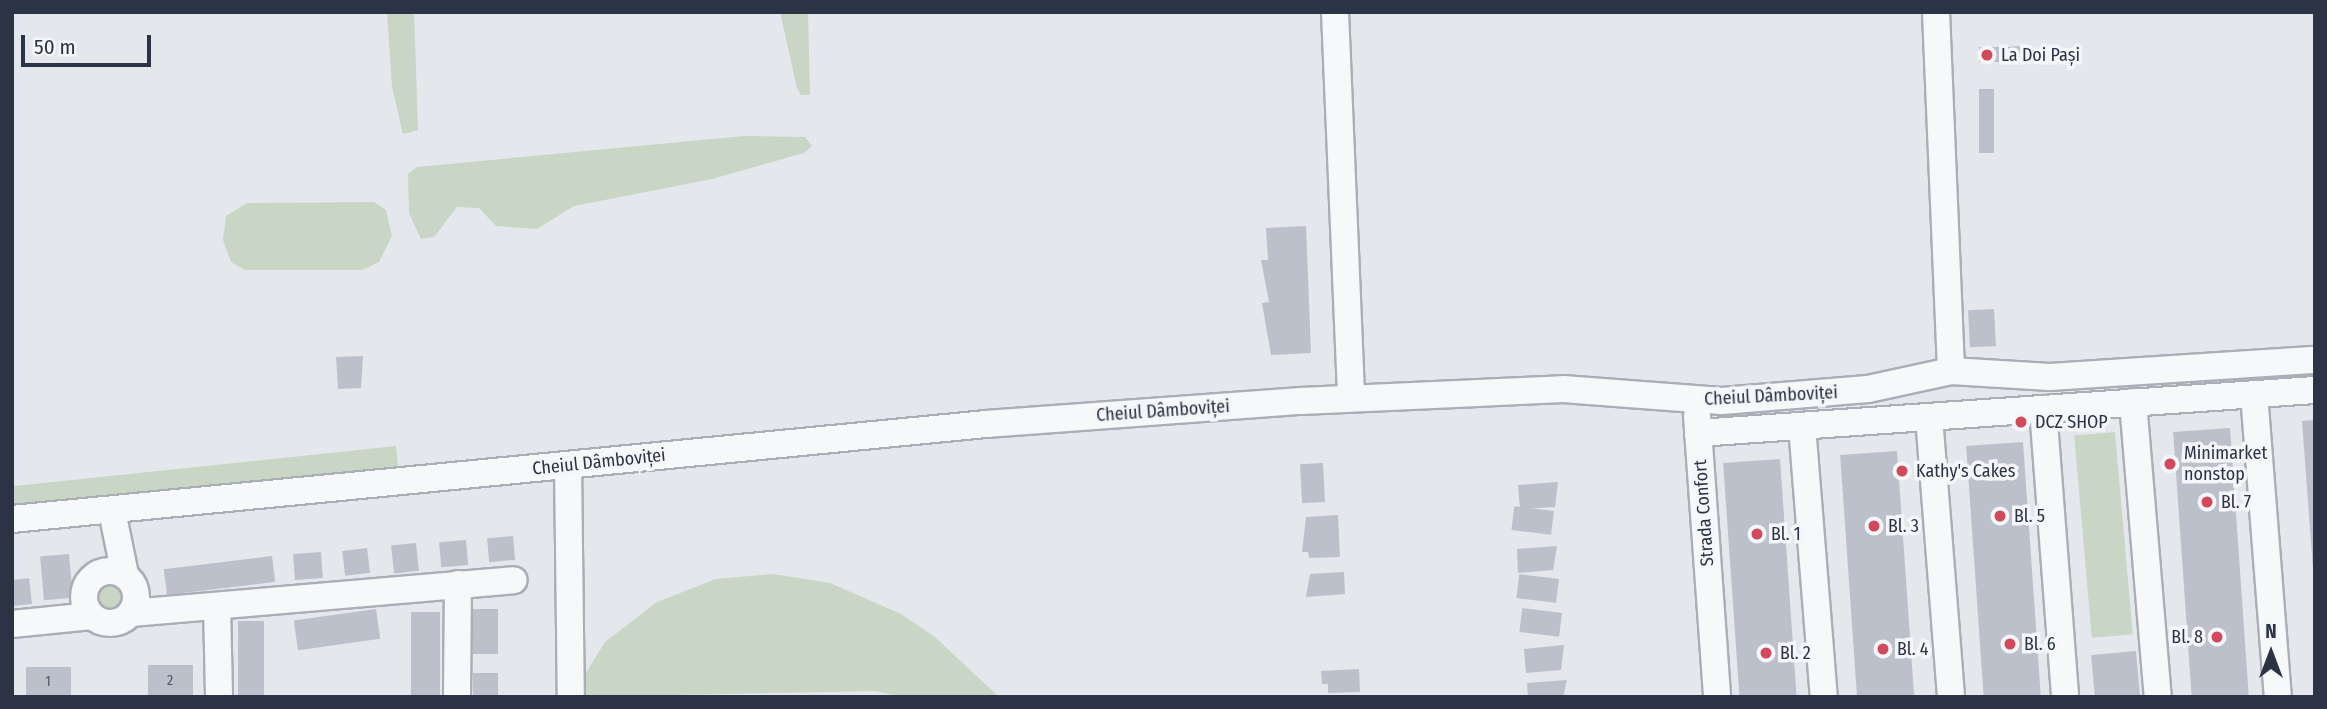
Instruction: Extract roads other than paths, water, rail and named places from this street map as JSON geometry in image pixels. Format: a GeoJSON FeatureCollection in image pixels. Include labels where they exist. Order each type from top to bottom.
{"type":"FeatureCollection","features":[{"type":"Feature","properties":{"kind":"street"},"geometry":{"type":"LineString","coordinates":[[1335,12],[1351,397]]}},
{"type":"Feature","properties":{"kind":"street"},"geometry":{"type":"LineString","coordinates":[[1936,12],[1951,372]]}},
{"type":"Feature","properties":{"kind":"street","name":"Cheiul Dâmboviței"},"geometry":{"type":"LineString","coordinates":[[12,520],[986,424],[1351,397],[1563,389],[1696,401],[1835,393],[1951,372],[2033,377],[2315,360]]}},
{"type":"Feature","properties":{"kind":"street"},"geometry":{"type":"LineString","coordinates":[[2119,372],[2127,403],[2158,697]]}},
{"type":"Feature","properties":{"kind":"street"},"geometry":{"type":"LineString","coordinates":[[1698,433],[2315,390]]}},
{"type":"Feature","properties":{"kind":"street"},"geometry":{"type":"LineString","coordinates":[[2254,394],[2278,697]]}},
{"type":"Feature","properties":{"kind":"street","name":"Strada Confort"},"geometry":{"type":"LineString","coordinates":[[1696,401],[1717,697]]}},
{"type":"Feature","properties":{"kind":"street"},"geometry":{"type":"LineString","coordinates":[[2043,409],[2065,697]]}},
{"type":"Feature","properties":{"kind":"street"},"geometry":{"type":"LineString","coordinates":[[1928,417],[1951,697]]}},
{"type":"Feature","properties":{"kind":"street"},"geometry":{"type":"LineString","coordinates":[[1802,426],[1824,697]]}},
{"type":"Feature","properties":{"kind":"street"},"geometry":{"type":"LineString","coordinates":[[568,465],[571,697]]}},
{"type":"Feature","properties":{"kind":"street"},"geometry":{"type":"LineString","coordinates":[[104,511],[125,575],[135,589],[131,613]]}},
{"type":"Feature","properties":{"kind":"street"},"geometry":{"type":"LineString","coordinates":[[92,616],[84,595],[94,575],[104,511]]}},
{"type":"Feature","properties":{"kind":"street"},"geometry":{"type":"LineString","coordinates":[[94,575],[110,570],[125,575]]}},
{"type":"Feature","properties":{"kind":"street"},"geometry":{"type":"LineString","coordinates":[[12,624],[92,616],[112,623],[131,613],[514,580]]}},
{"type":"Feature","properties":{"kind":"street"},"geometry":{"type":"LineString","coordinates":[[457,697],[458,584]]}},
{"type":"Feature","properties":{"kind":"street"},"geometry":{"type":"LineString","coordinates":[[218,606],[219,697]]}},
{"type":"Feature","properties":{"kind":"place","name":"La Doi Pași"},"geometry":{"type":"Point","coordinates":[1987,55]}},
{"type":"Feature","properties":{"kind":"place","name":"DCZ SHOP"},"geometry":{"type":"Point","coordinates":[2021,422]}},
{"type":"Feature","properties":{"kind":"place","name":"Minimarket nonstop"},"geometry":{"type":"Point","coordinates":[2170,464]}},
{"type":"Feature","properties":{"kind":"place","name":"Kathy's Cakes"},"geometry":{"type":"Point","coordinates":[1902,471]}},
{"type":"Feature","properties":{"kind":"place","name":"Bl. 7"},"geometry":{"type":"Point","coordinates":[2207,502]}},
{"type":"Feature","properties":{"kind":"place","name":"Bl. 5"},"geometry":{"type":"Point","coordinates":[2000,516]}},
{"type":"Feature","properties":{"kind":"place","name":"Bl. 3"},"geometry":{"type":"Point","coordinates":[1874,526]}},
{"type":"Feature","properties":{"kind":"place","name":"Bl. 1"},"geometry":{"type":"Point","coordinates":[1757,534]}},
{"type":"Feature","properties":{"kind":"place","name":"Bl. 8"},"geometry":{"type":"Point","coordinates":[2217,637]}},
{"type":"Feature","properties":{"kind":"place","name":"Bl. 6"},"geometry":{"type":"Point","coordinates":[2010,644]}},
{"type":"Feature","properties":{"kind":"place","name":"Bl. 4"},"geometry":{"type":"Point","coordinates":[1883,649]}},
{"type":"Feature","properties":{"kind":"place","name":"Bl. 2"},"geometry":{"type":"Point","coordinates":[1766,653]}}]}
